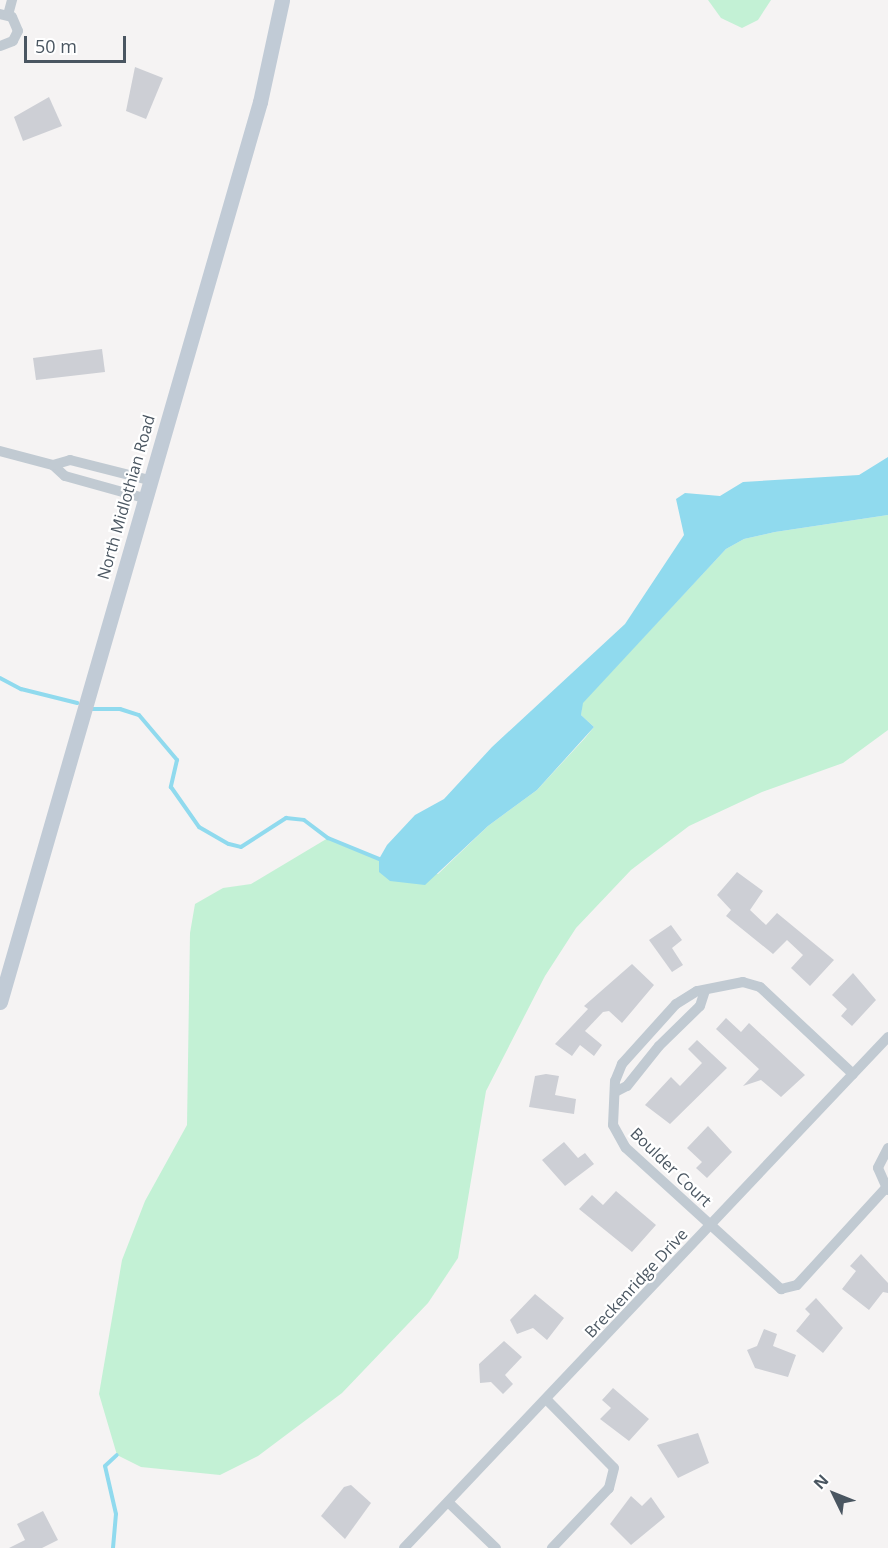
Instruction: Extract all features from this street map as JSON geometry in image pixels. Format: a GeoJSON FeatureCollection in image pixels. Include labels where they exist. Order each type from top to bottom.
{"type":"FeatureCollection","features":[{"type":"Feature","properties":{"kind":"main road","name":"North Midlothian Road"},"geometry":{"type":"LineString","coordinates":[[0,1002],[260,102],[282,0]]}},
{"type":"Feature","properties":{"kind":"street"},"geometry":{"type":"LineString","coordinates":[[0,46],[13,41],[18,32],[4,14],[12,0]]}},
{"type":"Feature","properties":{"kind":"street"},"geometry":{"type":"LineString","coordinates":[[0,451],[53,465],[65,476],[144,498]]}},
{"type":"Feature","properties":{"kind":"street"},"geometry":{"type":"LineString","coordinates":[[53,465],[70,460],[149,480]]}},
{"type":"Feature","properties":{"kind":"street","name":"Boulder Court"},"geometry":{"type":"LineString","coordinates":[[853,1074],[760,987],[743,982],[683,998],[645,1036],[622,1064],[615,1092],[613,1125],[618,1138],[772,1284],[786,1290],[797,1285],[887,1189]]}},
{"type":"Feature","properties":{"kind":"street"},"geometry":{"type":"LineString","coordinates":[[615,1092],[627,1086],[659,1046],[700,1006],[705,991]]}},
{"type":"Feature","properties":{"kind":"street","name":"Breckenridge Drive"},"geometry":{"type":"LineString","coordinates":[[404,1548],[547,1400],[888,1037]]}},
{"type":"Feature","properties":{"kind":"street"},"geometry":{"type":"LineString","coordinates":[[887,1189],[878,1168],[888,1148]]}},
{"type":"Feature","properties":{"kind":"street"},"geometry":{"type":"LineString","coordinates":[[547,1400],[614,1468],[609,1488],[552,1548]]}},
{"type":"Feature","properties":{"kind":"street"},"geometry":{"type":"LineString","coordinates":[[449,1503],[496,1548]]}},
{"type":"Feature","properties":{"kind":"green space"},"geometry":{"type":"Polygon","coordinates":[[[708,0],[771,0],[758,20],[742,28],[721,18],[708,0]]]}},
{"type":"Feature","properties":{"kind":"green space"},"geometry":{"type":"Polygon","coordinates":[[[888,515],[888,730],[843,763],[762,792],[689,826],[631,870],[576,928],[545,976],[486,1091],[458,1258],[428,1303],[342,1393],[258,1456],[220,1475],[141,1467],[117,1455],[99,1394],[122,1260],[145,1201],[187,1125],[190,933],[195,904],[223,888],[251,884],[328,838],[379,859],[379,872],[438,874],[488,826],[537,790],[585,738],[594,727],[581,715],[582,703],[726,549],[744,539],[775,532],[888,515]]]}},
{"type":"Feature","properties":{"kind":"water"},"geometry":{"type":"Polygon","coordinates":[[[888,457],[888,515],[775,532],[744,539],[726,549],[583,703],[581,715],[594,727],[537,790],[488,826],[425,885],[390,881],[379,872],[379,859],[387,845],[415,815],[444,799],[492,747],[625,624],[684,535],[676,499],[685,493],[720,496],[743,482],[859,475],[888,457]]]}},
{"type":"Feature","properties":{"kind":"building"},"geometry":{"type":"Polygon","coordinates":[[[135,67],[163,78],[146,119],[126,111],[135,67]]]}},
{"type":"Feature","properties":{"kind":"building"},"geometry":{"type":"Polygon","coordinates":[[[49,97],[62,126],[23,141],[14,117],[49,97]]]}},
{"type":"Feature","properties":{"kind":"building"},"geometry":{"type":"Polygon","coordinates":[[[102,349],[105,372],[36,380],[33,358],[102,349]]]}},
{"type":"Feature","properties":{"kind":"building"},"geometry":{"type":"Polygon","coordinates":[[[737,872],[763,891],[750,910],[766,925],[777,913],[834,960],[810,986],[791,968],[803,955],[787,940],[773,954],[726,916],[731,910],[717,895],[737,872]]]}},
{"type":"Feature","properties":{"kind":"building"},"geometry":{"type":"Polygon","coordinates":[[[671,925],[682,940],[672,948],[683,965],[672,972],[649,940],[671,925]]]}},
{"type":"Feature","properties":{"kind":"building"},"geometry":{"type":"Polygon","coordinates":[[[632,964],[654,985],[622,1023],[609,1011],[603,1012],[585,1031],[602,1045],[594,1056],[580,1045],[572,1056],[555,1044],[588,1009],[584,1006],[632,964]]]}},
{"type":"Feature","properties":{"kind":"building"},"geometry":{"type":"Polygon","coordinates":[[[853,973],[876,1000],[852,1026],[841,1016],[847,1009],[832,995],[853,973]]]}},
{"type":"Feature","properties":{"kind":"building"},"geometry":{"type":"Polygon","coordinates":[[[726,1018],[741,1032],[749,1023],[805,1075],[781,1097],[761,1080],[743,1086],[759,1069],[716,1029],[726,1018]]]}},
{"type":"Feature","properties":{"kind":"building"},"geometry":{"type":"Polygon","coordinates":[[[697,1040],[727,1068],[670,1124],[645,1105],[671,1077],[680,1086],[702,1063],[688,1049],[697,1040]]]}},
{"type":"Feature","properties":{"kind":"building"},"geometry":{"type":"Polygon","coordinates":[[[546,1074],[559,1076],[555,1095],[576,1099],[574,1114],[529,1107],[535,1076],[546,1074]]]}},
{"type":"Feature","properties":{"kind":"building"},"geometry":{"type":"Polygon","coordinates":[[[708,1126],[732,1152],[707,1178],[696,1168],[702,1162],[687,1148],[708,1126]]]}},
{"type":"Feature","properties":{"kind":"building"},"geometry":{"type":"Polygon","coordinates":[[[564,1142],[578,1158],[585,1153],[594,1164],[565,1186],[542,1160],[564,1142]]]}},
{"type":"Feature","properties":{"kind":"building"},"geometry":{"type":"Polygon","coordinates":[[[616,1191],[656,1225],[632,1252],[579,1209],[592,1195],[603,1205],[616,1191]]]}},
{"type":"Feature","properties":{"kind":"building"},"geometry":{"type":"Polygon","coordinates":[[[861,1254],[888,1283],[888,1293],[883,1292],[869,1310],[842,1289],[856,1271],[850,1266],[861,1254]]]}},
{"type":"Feature","properties":{"kind":"building"},"geometry":{"type":"Polygon","coordinates":[[[535,1294],[564,1318],[547,1340],[533,1328],[517,1334],[510,1320],[535,1294]]]}},
{"type":"Feature","properties":{"kind":"building"},"geometry":{"type":"Polygon","coordinates":[[[816,1298],[843,1328],[823,1353],[796,1331],[810,1314],[805,1309],[816,1298]]]}},
{"type":"Feature","properties":{"kind":"building"},"geometry":{"type":"Polygon","coordinates":[[[764,1329],[777,1334],[773,1346],[796,1355],[788,1377],[755,1368],[747,1350],[757,1346],[764,1329]]]}},
{"type":"Feature","properties":{"kind":"building"},"geometry":{"type":"Polygon","coordinates":[[[504,1341],[522,1357],[505,1375],[513,1384],[503,1394],[491,1382],[480,1383],[479,1364],[504,1341]]]}},
{"type":"Feature","properties":{"kind":"building"},"geometry":{"type":"Polygon","coordinates":[[[613,1388],[649,1419],[629,1441],[600,1419],[611,1408],[602,1400],[613,1388]]]}},
{"type":"Feature","properties":{"kind":"building"},"geometry":{"type":"Polygon","coordinates":[[[698,1433],[709,1463],[678,1478],[657,1445],[698,1433]]]}},
{"type":"Feature","properties":{"kind":"building"},"geometry":{"type":"Polygon","coordinates":[[[351,1485],[371,1503],[345,1539],[321,1516],[344,1487],[351,1485]]]}},
{"type":"Feature","properties":{"kind":"building"},"geometry":{"type":"Polygon","coordinates":[[[631,1496],[642,1506],[651,1497],[665,1517],[631,1545],[610,1524],[631,1496]]]}},
{"type":"Feature","properties":{"kind":"building"},"geometry":{"type":"Polygon","coordinates":[[[43,1511],[58,1540],[42,1548],[9,1548],[25,1540],[17,1524],[43,1511]]]}},
{"type":"Feature","properties":{"kind":"waterway"},"geometry":{"type":"LineString","coordinates":[[0,678],[21,689],[77,703]]}},
{"type":"Feature","properties":{"kind":"waterway"},"geometry":{"type":"LineString","coordinates":[[91,709],[120,709],[139,715],[177,760],[171,787],[199,827],[229,844],[241,847],[286,818],[304,820],[328,838],[379,859]]}},
{"type":"Feature","properties":{"kind":"waterway"},"geometry":{"type":"LineString","coordinates":[[113,1548],[116,1514],[105,1466],[117,1455]]}}]}
